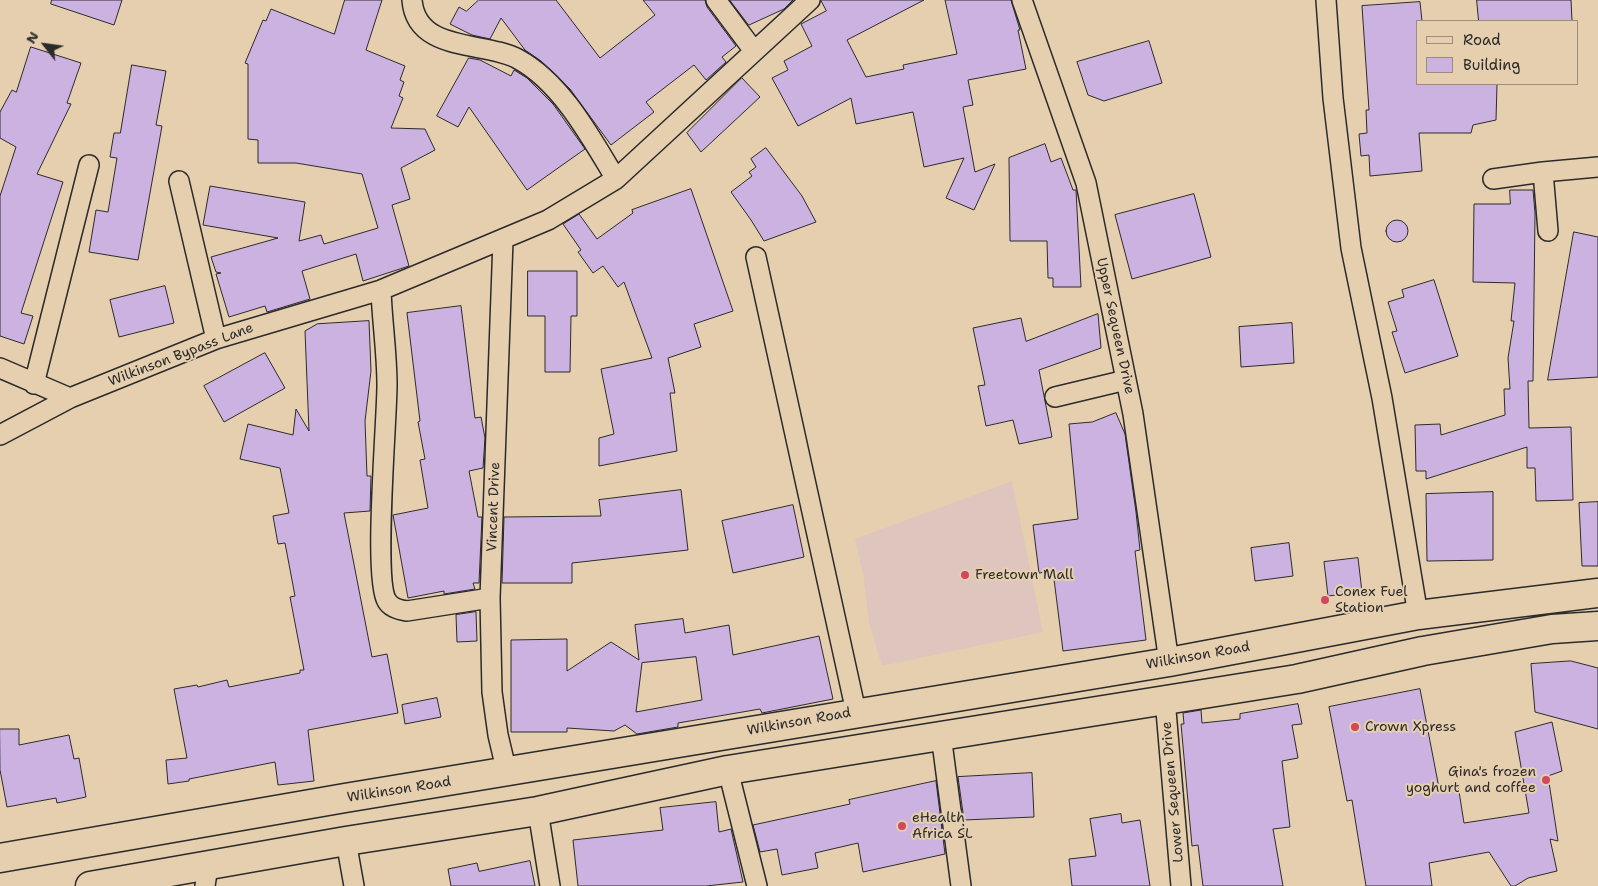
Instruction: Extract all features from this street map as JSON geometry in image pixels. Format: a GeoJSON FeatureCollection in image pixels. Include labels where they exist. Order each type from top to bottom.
{"type":"FeatureCollection","features":[{"type":"Feature","properties":{"kind":"main road","name":"Wilkinson Road"},"geometry":{"type":"LineString","coordinates":[[0,858],[856,712],[1169,662],[1418,615],[1598,593]]}},
{"type":"Feature","properties":{"kind":"main road"},"geometry":{"type":"LineString","coordinates":[[90,886],[207,876],[346,841],[538,811],[728,770],[1315,675],[1423,652],[1552,629],[1598,626]]}},
{"type":"Feature","properties":{"kind":"main road"},"geometry":{"type":"LineString","coordinates":[[1308,636],[1315,675]]}},
{"type":"Feature","properties":{"kind":"main road"},"geometry":{"type":"LineString","coordinates":[[974,693],[979,729]]}},
{"type":"Feature","properties":{"kind":"street"},"geometry":{"type":"LineString","coordinates":[[412,0],[418,20],[432,32],[447,41],[463,46],[501,52],[518,59],[532,69],[578,117],[616,179]]}},
{"type":"Feature","properties":{"kind":"street"},"geometry":{"type":"LineString","coordinates":[[716,0],[754,52]]}},
{"type":"Feature","properties":{"kind":"street","name":"Wilkinson Bypass Lane"},"geometry":{"type":"LineString","coordinates":[[0,436],[70,398],[216,339],[381,290],[548,220],[616,179],[810,0]]}},
{"type":"Feature","properties":{"kind":"street","name":"Upper Sequeen Drive"},"geometry":{"type":"LineString","coordinates":[[1022,0],[1086,183],[1126,380],[1169,662]]}},
{"type":"Feature","properties":{"kind":"street"},"geometry":{"type":"LineString","coordinates":[[1326,0],[1333,98],[1351,248],[1382,398],[1418,615]]}},
{"type":"Feature","properties":{"kind":"street"},"geometry":{"type":"LineString","coordinates":[[34,384],[88,166]]}},
{"type":"Feature","properties":{"kind":"street"},"geometry":{"type":"LineString","coordinates":[[1493,179],[1598,167]]}},
{"type":"Feature","properties":{"kind":"street"},"geometry":{"type":"LineString","coordinates":[[1543,172],[1548,231]]}},
{"type":"Feature","properties":{"kind":"street"},"geometry":{"type":"LineString","coordinates":[[179,181],[216,339]]}},
{"type":"Feature","properties":{"kind":"street","name":"Vincent Drive"},"geometry":{"type":"LineString","coordinates":[[503,240],[490,598],[492,692],[498,735],[507,773]]}},
{"type":"Feature","properties":{"kind":"street"},"geometry":{"type":"LineString","coordinates":[[756,257],[856,712]]}},
{"type":"Feature","properties":{"kind":"street"},"geometry":{"type":"LineString","coordinates":[[381,290],[387,383],[381,550],[383,587],[387,601],[396,608],[407,612],[490,598]]}},
{"type":"Feature","properties":{"kind":"street"},"geometry":{"type":"LineString","coordinates":[[0,368],[70,398]]}},
{"type":"Feature","properties":{"kind":"street"},"geometry":{"type":"LineString","coordinates":[[1055,397],[1126,380]]}},
{"type":"Feature","properties":{"kind":"street","name":"Lower Sequeen Drive"},"geometry":{"type":"LineString","coordinates":[[1165,699],[1182,886]]}},
{"type":"Feature","properties":{"kind":"street"},"geometry":{"type":"LineString","coordinates":[[941,735],[961,886]]}},
{"type":"Feature","properties":{"kind":"street"},"geometry":{"type":"LineString","coordinates":[[728,770],[757,886]]}},
{"type":"Feature","properties":{"kind":"street"},"geometry":{"type":"LineString","coordinates":[[538,811],[550,886]]}},
{"type":"Feature","properties":{"kind":"street"},"geometry":{"type":"LineString","coordinates":[[346,841],[354,886]]}},
{"type":"Feature","properties":{"kind":"shaded area"},"geometry":{"type":"Polygon","coordinates":[[[1012,481],[1043,632],[882,666],[869,623],[863,573],[855,539],[1012,481]]]}},
{"type":"Feature","properties":{"kind":"building"},"geometry":{"type":"Polygon","coordinates":[[[52,0],[122,0],[114,25],[51,4],[52,0]]]}},
{"type":"Feature","properties":{"kind":"building"},"geometry":{"type":"Polygon","coordinates":[[[345,0],[382,0],[366,50],[405,66],[400,80],[404,82],[399,96],[403,98],[391,128],[425,129],[435,150],[401,168],[410,199],[392,205],[409,266],[363,281],[356,254],[302,271],[310,299],[267,312],[265,306],[229,317],[216,274],[221,273],[216,272],[211,257],[278,238],[203,225],[210,186],[305,202],[299,241],[321,235],[324,244],[378,228],[362,174],[296,163],[258,163],[258,140],[248,139],[248,64],[245,63],[263,20],[266,21],[271,9],[334,34],[345,0]]]}},
{"type":"Feature","properties":{"kind":"building"},"geometry":{"type":"Polygon","coordinates":[[[479,0],[556,0],[600,58],[655,15],[643,0],[705,0],[707,7],[736,46],[722,57],[726,62],[706,80],[694,65],[646,102],[654,112],[611,145],[570,89],[541,61],[525,50],[501,18],[490,39],[472,35],[450,24],[459,7],[466,11],[479,0]]]}},
{"type":"Feature","properties":{"kind":"building"},"geometry":{"type":"Polygon","coordinates":[[[730,0],[793,0],[784,9],[749,25],[730,0]]]}},
{"type":"Feature","properties":{"kind":"building"},"geometry":{"type":"Polygon","coordinates":[[[821,0],[924,0],[847,40],[866,77],[904,69],[903,65],[957,54],[945,0],[1011,0],[1020,30],[1018,30],[1026,69],[968,80],[973,105],[963,107],[975,172],[995,164],[974,210],[946,198],[964,158],[924,167],[913,112],[856,124],[851,98],[798,126],[772,78],[788,70],[784,61],[812,46],[801,24],[826,11],[821,0]]]}},
{"type":"Feature","properties":{"kind":"building"},"geometry":{"type":"Polygon","coordinates":[[[1477,0],[1571,0],[1572,20],[1479,20],[1477,0]]]}},
{"type":"Feature","properties":{"kind":"building"},"geometry":{"type":"Polygon","coordinates":[[[1420,2],[1422,20],[1416,20],[1416,85],[1497,85],[1496,120],[1473,125],[1471,133],[1419,133],[1422,171],[1370,176],[1369,155],[1361,156],[1359,134],[1367,133],[1366,110],[1369,110],[1362,6],[1420,2]]]}},
{"type":"Feature","properties":{"kind":"building"},"geometry":{"type":"Polygon","coordinates":[[[1149,41],[1162,83],[1104,101],[1088,95],[1077,62],[1149,41]]]}},
{"type":"Feature","properties":{"kind":"building"},"geometry":{"type":"Polygon","coordinates":[[[31,47],[81,63],[67,103],[71,104],[37,174],[63,182],[21,313],[33,316],[24,344],[0,336],[0,196],[16,147],[0,138],[0,112],[12,90],[16,92],[31,47]]]}},
{"type":"Feature","properties":{"kind":"building"},"geometry":{"type":"Polygon","coordinates":[[[469,58],[480,60],[511,76],[514,70],[527,78],[553,104],[585,149],[527,190],[469,107],[458,127],[437,116],[469,58]]]}},
{"type":"Feature","properties":{"kind":"building"},"geometry":{"type":"Polygon","coordinates":[[[132,65],[166,71],[156,125],[162,126],[138,260],[89,252],[96,210],[108,212],[117,158],[110,157],[114,133],[120,133],[132,65]]]}},
{"type":"Feature","properties":{"kind":"building"},"geometry":{"type":"Polygon","coordinates":[[[742,78],[760,97],[701,152],[687,133],[742,78]]]}},
{"type":"Feature","properties":{"kind":"building"},"geometry":{"type":"Polygon","coordinates":[[[1045,144],[1051,162],[1061,158],[1073,190],[1076,190],[1081,287],[1053,287],[1053,278],[1048,278],[1047,241],[1010,241],[1009,158],[1045,144]]]}},
{"type":"Feature","properties":{"kind":"building"},"geometry":{"type":"Polygon","coordinates":[[[766,148],[802,196],[816,222],[764,241],[731,192],[752,176],[749,172],[756,167],[751,159],[766,148]]]}},
{"type":"Feature","properties":{"kind":"building"},"geometry":{"type":"Polygon","coordinates":[[[691,189],[733,311],[694,324],[701,347],[668,358],[675,393],[670,393],[677,451],[599,466],[599,438],[614,434],[601,369],[652,358],[624,282],[618,287],[603,266],[593,273],[578,252],[581,250],[563,224],[579,214],[597,239],[633,213],[632,210],[691,189]]]}},
{"type":"Feature","properties":{"kind":"building"},"geometry":{"type":"Polygon","coordinates":[[[1510,190],[1533,190],[1535,213],[1533,381],[1528,381],[1529,428],[1571,427],[1573,500],[1536,501],[1535,468],[1527,468],[1527,447],[1426,479],[1426,471],[1416,471],[1415,425],[1440,424],[1441,435],[1505,415],[1504,389],[1510,389],[1508,358],[1514,321],[1511,321],[1515,283],[1473,282],[1474,204],[1510,204],[1510,190]]]}},
{"type":"Feature","properties":{"kind":"building"},"geometry":{"type":"Polygon","coordinates":[[[1194,194],[1211,257],[1132,279],[1115,215],[1194,194]]]}},
{"type":"Feature","properties":{"kind":"building"},"geometry":{"type":"Polygon","coordinates":[[[1397,220],[1405,223],[1408,231],[1405,239],[1397,242],[1389,239],[1386,231],[1389,223],[1397,220]]]}},
{"type":"Feature","properties":{"kind":"building"},"geometry":{"type":"Polygon","coordinates":[[[1574,232],[1598,237],[1598,377],[1548,380],[1574,232]]]}},
{"type":"Feature","properties":{"kind":"building"},"geometry":{"type":"Polygon","coordinates":[[[528,271],[577,271],[577,316],[571,316],[570,372],[545,372],[545,316],[528,316],[528,271]]]}},
{"type":"Feature","properties":{"kind":"building"},"geometry":{"type":"Polygon","coordinates":[[[1434,280],[1458,356],[1405,373],[1392,332],[1397,331],[1388,302],[1404,297],[1402,290],[1434,280]]]}},
{"type":"Feature","properties":{"kind":"building"},"geometry":{"type":"Polygon","coordinates":[[[165,286],[174,323],[119,337],[110,300],[165,286]]]}},
{"type":"Feature","properties":{"kind":"building"},"geometry":{"type":"Polygon","coordinates":[[[461,306],[475,418],[481,417],[485,438],[483,468],[469,471],[478,517],[482,517],[479,583],[473,583],[475,589],[444,594],[444,591],[408,598],[393,515],[428,508],[420,460],[425,459],[418,422],[420,421],[407,313],[461,306]]]}},
{"type":"Feature","properties":{"kind":"building"},"geometry":{"type":"Polygon","coordinates":[[[1098,314],[1101,348],[1039,370],[1052,437],[1019,444],[1013,420],[986,426],[978,386],[985,385],[973,328],[1021,318],[1026,341],[1098,314]]]}},
{"type":"Feature","properties":{"kind":"building"},"geometry":{"type":"Polygon","coordinates":[[[369,321],[371,371],[365,421],[367,476],[371,476],[370,511],[344,513],[372,657],[387,654],[398,713],[308,730],[314,781],[278,785],[275,762],[168,784],[166,760],[187,758],[174,689],[197,685],[198,687],[227,680],[229,687],[300,673],[300,670],[304,670],[290,597],[295,596],[285,543],[278,544],[273,516],[289,513],[280,468],[240,459],[248,424],[293,435],[296,409],[309,431],[305,331],[317,324],[369,321]]]}},
{"type":"Feature","properties":{"kind":"building"},"geometry":{"type":"Polygon","coordinates":[[[1292,323],[1294,363],[1241,367],[1239,327],[1292,323]]]}},
{"type":"Feature","properties":{"kind":"building"},"geometry":{"type":"Polygon","coordinates":[[[265,353],[285,388],[224,422],[204,386],[265,353]]]}},
{"type":"Feature","properties":{"kind":"building"},"geometry":{"type":"Polygon","coordinates":[[[1116,413],[1125,434],[1136,512],[1140,550],[1135,551],[1146,640],[1063,651],[1053,571],[1039,573],[1033,525],[1078,519],[1069,424],[1092,422],[1116,413]]]}},
{"type":"Feature","properties":{"kind":"building"},"geometry":{"type":"Polygon","coordinates":[[[681,490],[688,550],[572,563],[572,583],[502,583],[504,517],[601,516],[599,500],[681,490]]]}},
{"type":"Feature","properties":{"kind":"building"},"geometry":{"type":"Polygon","coordinates":[[[1493,492],[1493,560],[1427,561],[1426,494],[1493,492]]]}},
{"type":"Feature","properties":{"kind":"building"},"geometry":{"type":"Polygon","coordinates":[[[1598,502],[1598,566],[1582,566],[1579,503],[1598,502]]]}},
{"type":"Feature","properties":{"kind":"building"},"geometry":{"type":"Polygon","coordinates":[[[793,505],[804,557],[733,573],[722,521],[793,505]]]}},
{"type":"Feature","properties":{"kind":"building"},"geometry":{"type":"Polygon","coordinates":[[[1289,543],[1293,576],[1255,581],[1251,548],[1289,543]]]}},
{"type":"Feature","properties":{"kind":"building"},"geometry":{"type":"Polygon","coordinates":[[[1358,558],[1362,592],[1328,596],[1324,562],[1358,558]]]}},
{"type":"Feature","properties":{"kind":"building"},"geometry":{"type":"Polygon","coordinates":[[[476,612],[477,641],[457,642],[456,615],[476,612]]]}},
{"type":"Feature","properties":{"kind":"building"},"geometry":{"type":"Polygon","coordinates":[[[683,619],[685,633],[729,625],[733,655],[819,636],[833,699],[762,713],[760,709],[678,723],[678,727],[637,734],[625,725],[614,731],[567,728],[567,732],[511,732],[511,640],[567,639],[567,671],[611,642],[639,660],[635,625],[683,619]],[[696,657],[642,663],[636,712],[702,700],[696,657]]]}},
{"type":"Feature","properties":{"kind":"building"},"geometry":{"type":"Polygon","coordinates":[[[1571,661],[1598,668],[1598,729],[1535,712],[1531,664],[1571,661]]]}},
{"type":"Feature","properties":{"kind":"building"},"geometry":{"type":"Polygon","coordinates":[[[1420,689],[1439,788],[1458,785],[1464,823],[1529,813],[1515,732],[1552,722],[1562,771],[1548,776],[1558,841],[1550,839],[1557,871],[1528,878],[1515,886],[1511,886],[1489,852],[1429,863],[1432,886],[1366,886],[1352,800],[1347,801],[1329,707],[1420,689]]]}},
{"type":"Feature","properties":{"kind":"building"},"geometry":{"type":"Polygon","coordinates":[[[437,698],[441,717],[405,724],[402,705],[437,698]]]}},
{"type":"Feature","properties":{"kind":"building"},"geometry":{"type":"Polygon","coordinates":[[[1298,704],[1302,724],[1292,725],[1298,758],[1282,761],[1290,827],[1273,829],[1283,886],[1203,886],[1198,845],[1192,846],[1181,724],[1184,724],[1183,713],[1201,710],[1202,723],[1240,719],[1240,714],[1298,704]]]}},
{"type":"Feature","properties":{"kind":"building"},"geometry":{"type":"Polygon","coordinates":[[[0,729],[19,729],[19,745],[69,735],[74,759],[79,758],[86,797],[57,803],[56,798],[7,807],[0,770],[0,729]]]}},
{"type":"Feature","properties":{"kind":"building"},"geometry":{"type":"Polygon","coordinates":[[[1032,773],[1034,817],[964,820],[958,777],[1032,773]]]}},
{"type":"Feature","properties":{"kind":"building"},"geometry":{"type":"Polygon","coordinates":[[[936,781],[945,854],[863,872],[858,843],[815,853],[818,868],[782,875],[777,849],[760,852],[753,825],[850,804],[849,800],[936,781]]]}},
{"type":"Feature","properties":{"kind":"building"},"geometry":{"type":"Polygon","coordinates":[[[716,802],[719,832],[731,829],[743,882],[706,886],[578,886],[573,840],[663,830],[660,808],[716,802]]]}},
{"type":"Feature","properties":{"kind":"building"},"geometry":{"type":"Polygon","coordinates":[[[1121,814],[1122,823],[1140,820],[1150,886],[1072,886],[1069,859],[1096,856],[1090,819],[1121,814]]]}},
{"type":"Feature","properties":{"kind":"building"},"geometry":{"type":"Polygon","coordinates":[[[530,861],[535,886],[451,886],[448,869],[477,863],[479,871],[530,861]]]}},
{"type":"Feature","properties":{"kind":"place","name":"Freetown Mall"},"geometry":{"type":"Point","coordinates":[965,575]}},
{"type":"Feature","properties":{"kind":"place","name":"Conex Fuel Station"},"geometry":{"type":"Point","coordinates":[1325,600]}},
{"type":"Feature","properties":{"kind":"place","name":"Crown Xpress"},"geometry":{"type":"Point","coordinates":[1355,727]}},
{"type":"Feature","properties":{"kind":"place","name":"Gina's frozen yoghurt and coffee"},"geometry":{"type":"Point","coordinates":[1546,780]}},
{"type":"Feature","properties":{"kind":"place","name":"eHealth Africa SL"},"geometry":{"type":"Point","coordinates":[902,826]}}]}
